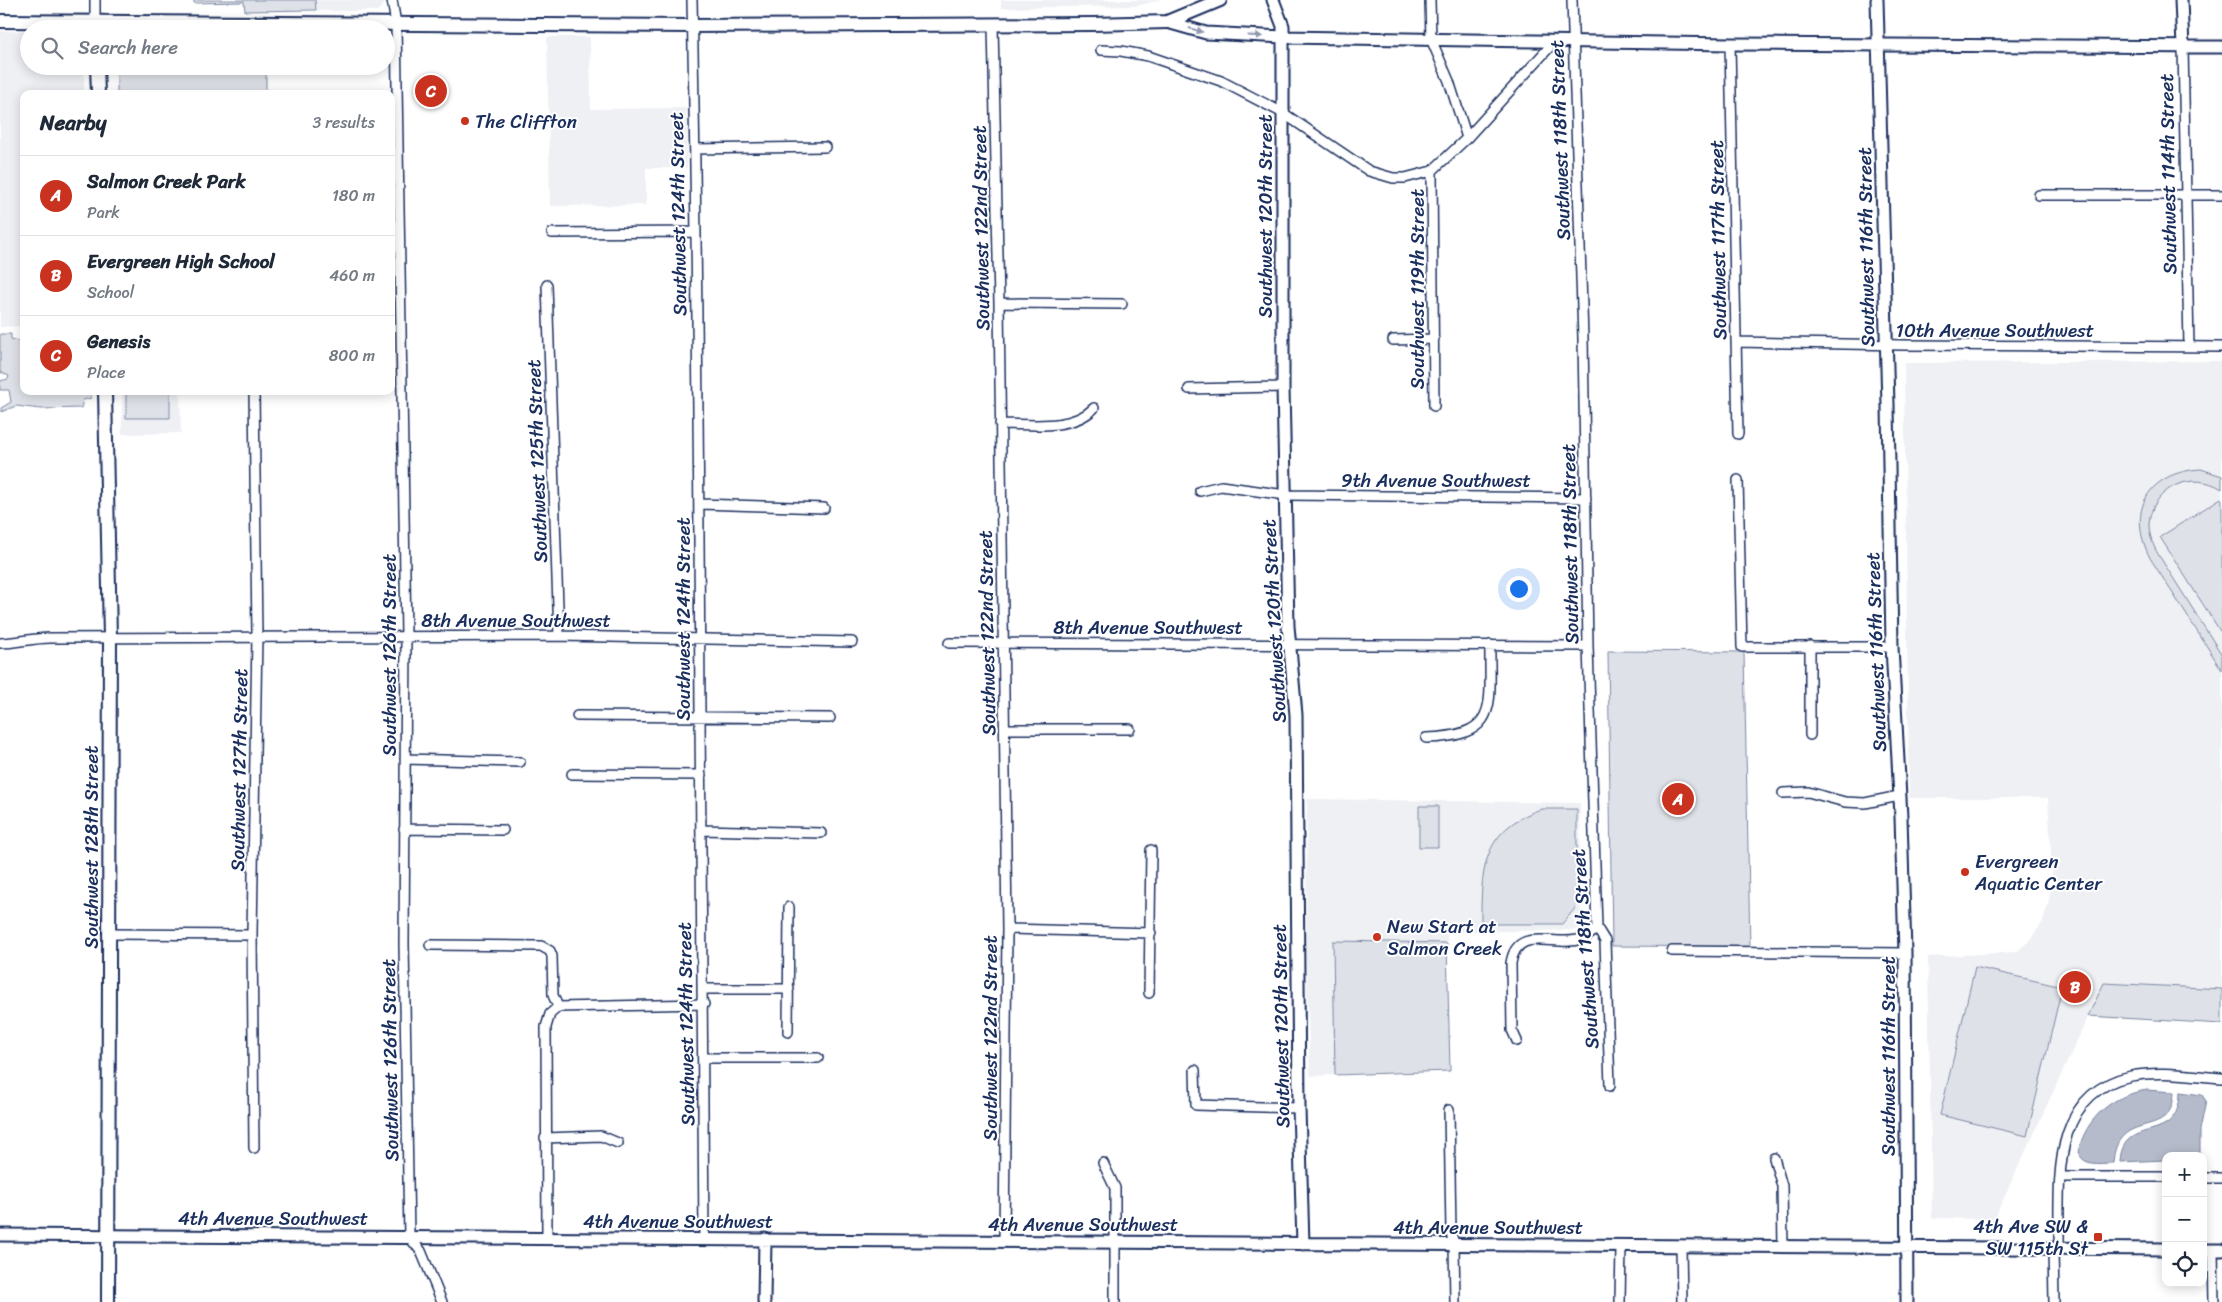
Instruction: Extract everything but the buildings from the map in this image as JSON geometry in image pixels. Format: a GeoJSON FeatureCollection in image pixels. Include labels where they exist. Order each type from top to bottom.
{"type":"FeatureCollection","features":[{"type":"Feature","properties":{"kind":"main road"},"geometry":{"type":"LineString","coordinates":[[396,24],[692,26],[993,25],[1167,22],[1220,0]]}},
{"type":"Feature","properties":{"kind":"main road"},"geometry":{"type":"LineString","coordinates":[[0,21],[20,22]]}},
{"type":"Feature","properties":{"kind":"main road"},"geometry":{"type":"LineString","coordinates":[[97,75],[98,90]]}},
{"type":"Feature","properties":{"kind":"main road","name":"Southwest 128th Street"},"geometry":{"type":"LineString","coordinates":[[105,395],[110,638],[108,1302]]}},
{"type":"Feature","properties":{"kind":"street"},"geometry":{"type":"LineString","coordinates":[[95,0],[95,20]]}},
{"type":"Feature","properties":{"kind":"street","name":"Southwest 126th Street"},"geometry":{"type":"LineString","coordinates":[[392,0],[396,24],[406,636],[404,829],[409,1237]]}},
{"type":"Feature","properties":{"kind":"street","name":"Southwest 124th Street"},"geometry":{"type":"LineString","coordinates":[[692,0],[696,149],[700,504],[701,830],[705,1058],[704,1238]]}},
{"type":"Feature","properties":{"kind":"street","name":"Southwest 120th Street"},"geometry":{"type":"LineString","coordinates":[[1273,0],[1281,17],[1283,37],[1283,387],[1290,644],[1296,715],[1299,1108],[1303,1244]]}},
{"type":"Feature","properties":{"kind":"street"},"geometry":{"type":"LineString","coordinates":[[1430,0],[1431,39],[1449,81],[1467,138]]}},
{"type":"Feature","properties":{"kind":"street","name":"Southwest 118th Street"},"geometry":{"type":"LineString","coordinates":[[1572,0],[1597,928],[1605,941],[1610,1086]]}},
{"type":"Feature","properties":{"kind":"street","name":"Southwest 116th Street"},"geometry":{"type":"LineString","coordinates":[[1877,0],[1892,647],[1905,952],[1906,1249],[1908,1302]]}},
{"type":"Feature","properties":{"kind":"street","name":"Southwest 114th Street"},"geometry":{"type":"LineString","coordinates":[[2182,0],[2190,347]]}},
{"type":"Feature","properties":{"kind":"street"},"geometry":{"type":"LineString","coordinates":[[1167,22],[1206,33],[1283,37],[1730,44],[2222,47]]}},
{"type":"Feature","properties":{"kind":"street","name":"Southwest 122nd Street"},"geometry":{"type":"LineString","coordinates":[[993,25],[999,303],[1007,929],[1004,1241]]}},
{"type":"Feature","properties":{"kind":"street"},"geometry":{"type":"LineString","coordinates":[[1101,50],[1148,56],[1221,81],[1283,113],[1369,171],[1393,178],[1405,178],[1432,171],[1467,138],[1555,42]]}},
{"type":"Feature","properties":{"kind":"street","name":"Southwest 117th Street"},"geometry":{"type":"LineString","coordinates":[[1730,44],[1738,434]]}},
{"type":"Feature","properties":{"kind":"street"},"geometry":{"type":"LineString","coordinates":[[696,149],[825,147]]}},
{"type":"Feature","properties":{"kind":"street","name":"Southwest 119th Street"},"geometry":{"type":"LineString","coordinates":[[1432,171],[1434,406]]}},
{"type":"Feature","properties":{"kind":"street"},"geometry":{"type":"LineString","coordinates":[[2039,195],[2222,195]]}},
{"type":"Feature","properties":{"kind":"street"},"geometry":{"type":"LineString","coordinates":[[552,233],[696,232]]}},
{"type":"Feature","properties":{"kind":"street","name":"Southwest 125th Street"},"geometry":{"type":"LineString","coordinates":[[547,285],[559,636]]}},
{"type":"Feature","properties":{"kind":"street"},"geometry":{"type":"LineString","coordinates":[[999,303],[1122,304]]}},
{"type":"Feature","properties":{"kind":"street"},"geometry":{"type":"LineString","coordinates":[[1393,340],[1434,339]]}},
{"type":"Feature","properties":{"kind":"street","name":"10th Avenue Southwest"},"geometry":{"type":"LineString","coordinates":[[1737,342],[2222,347]]}},
{"type":"Feature","properties":{"kind":"street"},"geometry":{"type":"LineString","coordinates":[[1189,389],[1283,387]]}},
{"type":"Feature","properties":{"kind":"street","name":"Southwest 127th Street"},"geometry":{"type":"LineString","coordinates":[[254,395],[257,636],[252,935],[254,1148]]}},
{"type":"Feature","properties":{"kind":"street"},"geometry":{"type":"LineString","coordinates":[[1000,424],[1061,423],[1080,418],[1094,408]]}},
{"type":"Feature","properties":{"kind":"street"},"geometry":{"type":"LineString","coordinates":[[1738,480],[1742,647],[1892,647]]}},
{"type":"Feature","properties":{"kind":"street","name":"9th Avenue Southwest"},"geometry":{"type":"LineString","coordinates":[[1200,492],[1221,486],[1286,495],[1586,498]]}},
{"type":"Feature","properties":{"kind":"street"},"geometry":{"type":"LineString","coordinates":[[700,504],[824,508]]}},
{"type":"Feature","properties":{"kind":"street","name":"8th Avenue Southwest"},"geometry":{"type":"LineString","coordinates":[[0,643],[17,643],[26,638],[257,636],[559,636],[852,642]]}},
{"type":"Feature","properties":{"kind":"street","name":"8th Avenue Southwest"},"geometry":{"type":"LineString","coordinates":[[949,643],[1588,646]]}},
{"type":"Feature","properties":{"kind":"street"},"geometry":{"type":"LineString","coordinates":[[1426,738],[1450,738],[1465,734],[1486,717],[1489,704],[1490,645]]}},
{"type":"Feature","properties":{"kind":"street"},"geometry":{"type":"LineString","coordinates":[[1810,646],[1810,735]]}},
{"type":"Feature","properties":{"kind":"street"},"geometry":{"type":"LineString","coordinates":[[577,716],[830,718]]}},
{"type":"Feature","properties":{"kind":"street"},"geometry":{"type":"LineString","coordinates":[[1005,729],[1130,729]]}},
{"type":"Feature","properties":{"kind":"street"},"geometry":{"type":"LineString","coordinates":[[405,759],[520,762]]}},
{"type":"Feature","properties":{"kind":"street"},"geometry":{"type":"LineString","coordinates":[[572,774],[701,775]]}},
{"type":"Feature","properties":{"kind":"street"},"geometry":{"type":"LineString","coordinates":[[1783,794],[1808,792],[1845,802],[1865,802],[1899,796]]}},
{"type":"Feature","properties":{"kind":"street"},"geometry":{"type":"LineString","coordinates":[[404,829],[503,830]]}},
{"type":"Feature","properties":{"kind":"street"},"geometry":{"type":"LineString","coordinates":[[701,830],[821,833]]}},
{"type":"Feature","properties":{"kind":"street"},"geometry":{"type":"LineString","coordinates":[[1149,993],[1151,850]]}},
{"type":"Feature","properties":{"kind":"street"},"geometry":{"type":"LineString","coordinates":[[788,907],[788,1032]]}},
{"type":"Feature","properties":{"kind":"street"},"geometry":{"type":"LineString","coordinates":[[1517,1041],[1512,1030],[1512,964],[1513,953],[1518,945],[1529,940],[1582,939],[1597,928]]}},
{"type":"Feature","properties":{"kind":"street"},"geometry":{"type":"LineString","coordinates":[[1007,929],[1151,934]]}},
{"type":"Feature","properties":{"kind":"street"},"geometry":{"type":"LineString","coordinates":[[109,934],[252,935]]}},
{"type":"Feature","properties":{"kind":"street"},"geometry":{"type":"LineString","coordinates":[[430,945],[542,946],[550,951],[552,956],[553,995],[558,1007]]}},
{"type":"Feature","properties":{"kind":"street"},"geometry":{"type":"LineString","coordinates":[[1672,951],[1905,952]]}},
{"type":"Feature","properties":{"kind":"street"},"geometry":{"type":"LineString","coordinates":[[704,989],[789,989]]}},
{"type":"Feature","properties":{"kind":"street"},"geometry":{"type":"LineString","coordinates":[[547,1238],[546,1027],[550,1014],[558,1007],[704,1004]]}},
{"type":"Feature","properties":{"kind":"street"},"geometry":{"type":"LineString","coordinates":[[705,1058],[818,1058]]}},
{"type":"Feature","properties":{"kind":"street"},"geometry":{"type":"LineString","coordinates":[[1195,1070],[1196,1105],[1299,1108]]}},
{"type":"Feature","properties":{"kind":"street"},"geometry":{"type":"LineString","coordinates":[[2054,1302],[2063,1146],[2076,1113],[2099,1090],[2116,1080],[2145,1074],[2222,1078]]}},
{"type":"Feature","properties":{"kind":"street"},"geometry":{"type":"LineString","coordinates":[[1449,1110],[1451,1233],[1454,1244],[1455,1302]]}},
{"type":"Feature","properties":{"kind":"street"},"geometry":{"type":"LineString","coordinates":[[546,1138],[601,1136],[618,1143]]}},
{"type":"Feature","properties":{"kind":"street"},"geometry":{"type":"LineString","coordinates":[[1774,1158],[1782,1186],[1783,1247]]}},
{"type":"Feature","properties":{"kind":"street"},"geometry":{"type":"LineString","coordinates":[[1103,1163],[1115,1188],[1115,1302]]}},
{"type":"Feature","properties":{"kind":"street"},"geometry":{"type":"LineString","coordinates":[[2060,1177],[2162,1177]]}},
{"type":"Feature","properties":{"kind":"street"},"geometry":{"type":"LineString","coordinates":[[2207,1178],[2222,1178]]}},
{"type":"Feature","properties":{"kind":"street","name":"4th Avenue Southwest"},"geometry":{"type":"LineString","coordinates":[[0,1235],[108,1234],[1906,1249],[2162,1249]]}},
{"type":"Feature","properties":{"kind":"street"},"geometry":{"type":"LineString","coordinates":[[409,1237],[426,1260],[442,1302]]}},
{"type":"Feature","properties":{"kind":"street"},"geometry":{"type":"LineString","coordinates":[[764,1302],[765,1239]]}},
{"type":"Feature","properties":{"kind":"street"},"geometry":{"type":"LineString","coordinates":[[1620,1302],[1621,1246]]}},
{"type":"Feature","properties":{"kind":"street"},"geometry":{"type":"LineString","coordinates":[[1681,1246],[1682,1302]]}},
{"type":"Feature","properties":{"kind":"street"},"geometry":{"type":"LineString","coordinates":[[2213,1250],[2214,1302]]}},
{"type":"Feature","properties":{"kind":"shaded area"},"geometry":{"type":"Polygon","coordinates":[[[194,0],[315,0],[316,10],[245,11],[244,2],[194,3],[194,0]]]}},
{"type":"Feature","properties":{"kind":"shaded area"},"geometry":{"type":"Polygon","coordinates":[[[315,0],[386,0],[377,11],[316,11],[315,0]]]}},
{"type":"Feature","properties":{"kind":"shaded area"},"geometry":{"type":"Polygon","coordinates":[[[1001,0],[1162,0],[1135,6],[1001,8],[1001,0]]]}},
{"type":"Feature","properties":{"kind":"shaded area"},"geometry":{"type":"Polygon","coordinates":[[[0,31],[20,31],[20,75],[84,75],[84,90],[20,90],[20,326],[0,327],[0,31]]]}},
{"type":"Feature","properties":{"kind":"shaded area"},"geometry":{"type":"Polygon","coordinates":[[[547,37],[590,37],[591,109],[686,108],[687,168],[646,168],[646,205],[550,206],[547,37]]]}},
{"type":"Feature","properties":{"kind":"shaded area"},"geometry":{"type":"Polygon","coordinates":[[[117,75],[266,75],[266,90],[117,90],[117,75]]]}},
{"type":"Feature","properties":{"kind":"shaded area"},"geometry":{"type":"Polygon","coordinates":[[[0,334],[11,334],[11,339],[20,341],[20,395],[91,395],[91,398],[83,400],[81,408],[41,409],[16,406],[1,412],[1,408],[11,402],[9,390],[0,390],[0,381],[8,379],[9,376],[0,372],[0,334]]]}},
{"type":"Feature","properties":{"kind":"shaded area"},"geometry":{"type":"Polygon","coordinates":[[[2222,361],[2222,1024],[2088,1017],[1994,1219],[1932,1218],[1928,957],[2016,952],[2028,942],[2043,922],[2049,900],[2052,872],[2048,798],[1909,798],[1904,363],[2222,361]]]}},
{"type":"Feature","properties":{"kind":"shaded area"},"geometry":{"type":"Polygon","coordinates":[[[122,395],[180,395],[181,433],[122,434],[122,395]]]}},
{"type":"Feature","properties":{"kind":"shaded area"},"geometry":{"type":"Polygon","coordinates":[[[126,395],[170,395],[170,418],[126,418],[126,395]]]}},
{"type":"Feature","properties":{"kind":"shaded area"},"geometry":{"type":"Polygon","coordinates":[[[2201,469],[2222,476],[2222,489],[2198,481],[2175,486],[2157,500],[2152,511],[2149,528],[2158,554],[2222,655],[2222,670],[2150,558],[2143,541],[2140,524],[2142,510],[2147,497],[2155,486],[2167,477],[2201,469]]]}},
{"type":"Feature","properties":{"kind":"shaded area"},"geometry":{"type":"Polygon","coordinates":[[[2221,498],[2222,500],[2222,634],[2160,537],[2221,498]]]}},
{"type":"Feature","properties":{"kind":"shaded area"},"geometry":{"type":"Polygon","coordinates":[[[1608,651],[1744,652],[1750,947],[1612,946],[1608,651]]]}},
{"type":"Feature","properties":{"kind":"shaded area","name":"New Start at Salmon Creek"},"geometry":{"type":"Polygon","coordinates":[[[1307,799],[1580,803],[1581,930],[1447,932],[1450,1071],[1310,1076],[1306,955],[1307,799]]]}},
{"type":"Feature","properties":{"kind":"shaded area"},"geometry":{"type":"Polygon","coordinates":[[[1419,806],[1438,806],[1438,847],[1419,847],[1419,806]]]}},
{"type":"Feature","properties":{"kind":"shaded area"},"geometry":{"type":"Polygon","coordinates":[[[1541,809],[1577,809],[1577,906],[1562,924],[1481,924],[1484,869],[1496,840],[1507,828],[1521,818],[1541,809]]]}},
{"type":"Feature","properties":{"kind":"shaded area"},"geometry":{"type":"Polygon","coordinates":[[[1333,941],[1447,943],[1450,1071],[1335,1075],[1333,941]]]}},
{"type":"Feature","properties":{"kind":"shaded area"},"geometry":{"type":"Polygon","coordinates":[[[1975,967],[2062,987],[2027,1136],[1940,1115],[1975,967]]]}},
{"type":"Feature","properties":{"kind":"shaded area"},"geometry":{"type":"Polygon","coordinates":[[[2104,983],[2222,989],[2222,1024],[2088,1016],[2104,983]]]}},
{"type":"Feature","properties":{"kind":"water"},"geometry":{"type":"Polygon","coordinates":[[[2147,1090],[2174,1092],[2171,1107],[2165,1117],[2124,1135],[2117,1146],[2113,1163],[2092,1163],[2084,1160],[2078,1152],[2082,1140],[2087,1129],[2102,1110],[2123,1097],[2147,1090]]]}},
{"type":"Feature","properties":{"kind":"water"},"geometry":{"type":"Polygon","coordinates":[[[2180,1092],[2202,1095],[2206,1101],[2200,1130],[2200,1152],[2162,1152],[2162,1160],[2120,1162],[2123,1147],[2130,1138],[2161,1126],[2170,1120],[2177,1109],[2180,1092]]]}},
{"type":"Feature","properties":{"kind":"place","name":"Genesis"},"geometry":{"type":"Point","coordinates":[431,91]}},
{"type":"Feature","properties":{"kind":"place","name":"The Cliffton"},"geometry":{"type":"Point","coordinates":[465,121]}},
{"type":"Feature","properties":{"kind":"place","name":"Salmon Creek Park"},"geometry":{"type":"Point","coordinates":[1678,799]}},
{"type":"Feature","properties":{"kind":"place","name":"Evergreen Aquatic Center"},"geometry":{"type":"Point","coordinates":[1965,872]}},
{"type":"Feature","properties":{"kind":"place","name":"New Start at Salmon Creek"},"geometry":{"type":"Point","coordinates":[1377,937]}},
{"type":"Feature","properties":{"kind":"place","name":"Evergreen High School"},"geometry":{"type":"Point","coordinates":[2075,987]}},
{"type":"Feature","properties":{"kind":"place","name":"4th Ave SW & SW 115th St"},"geometry":{"type":"Point","coordinates":[2098,1237]}}]}
